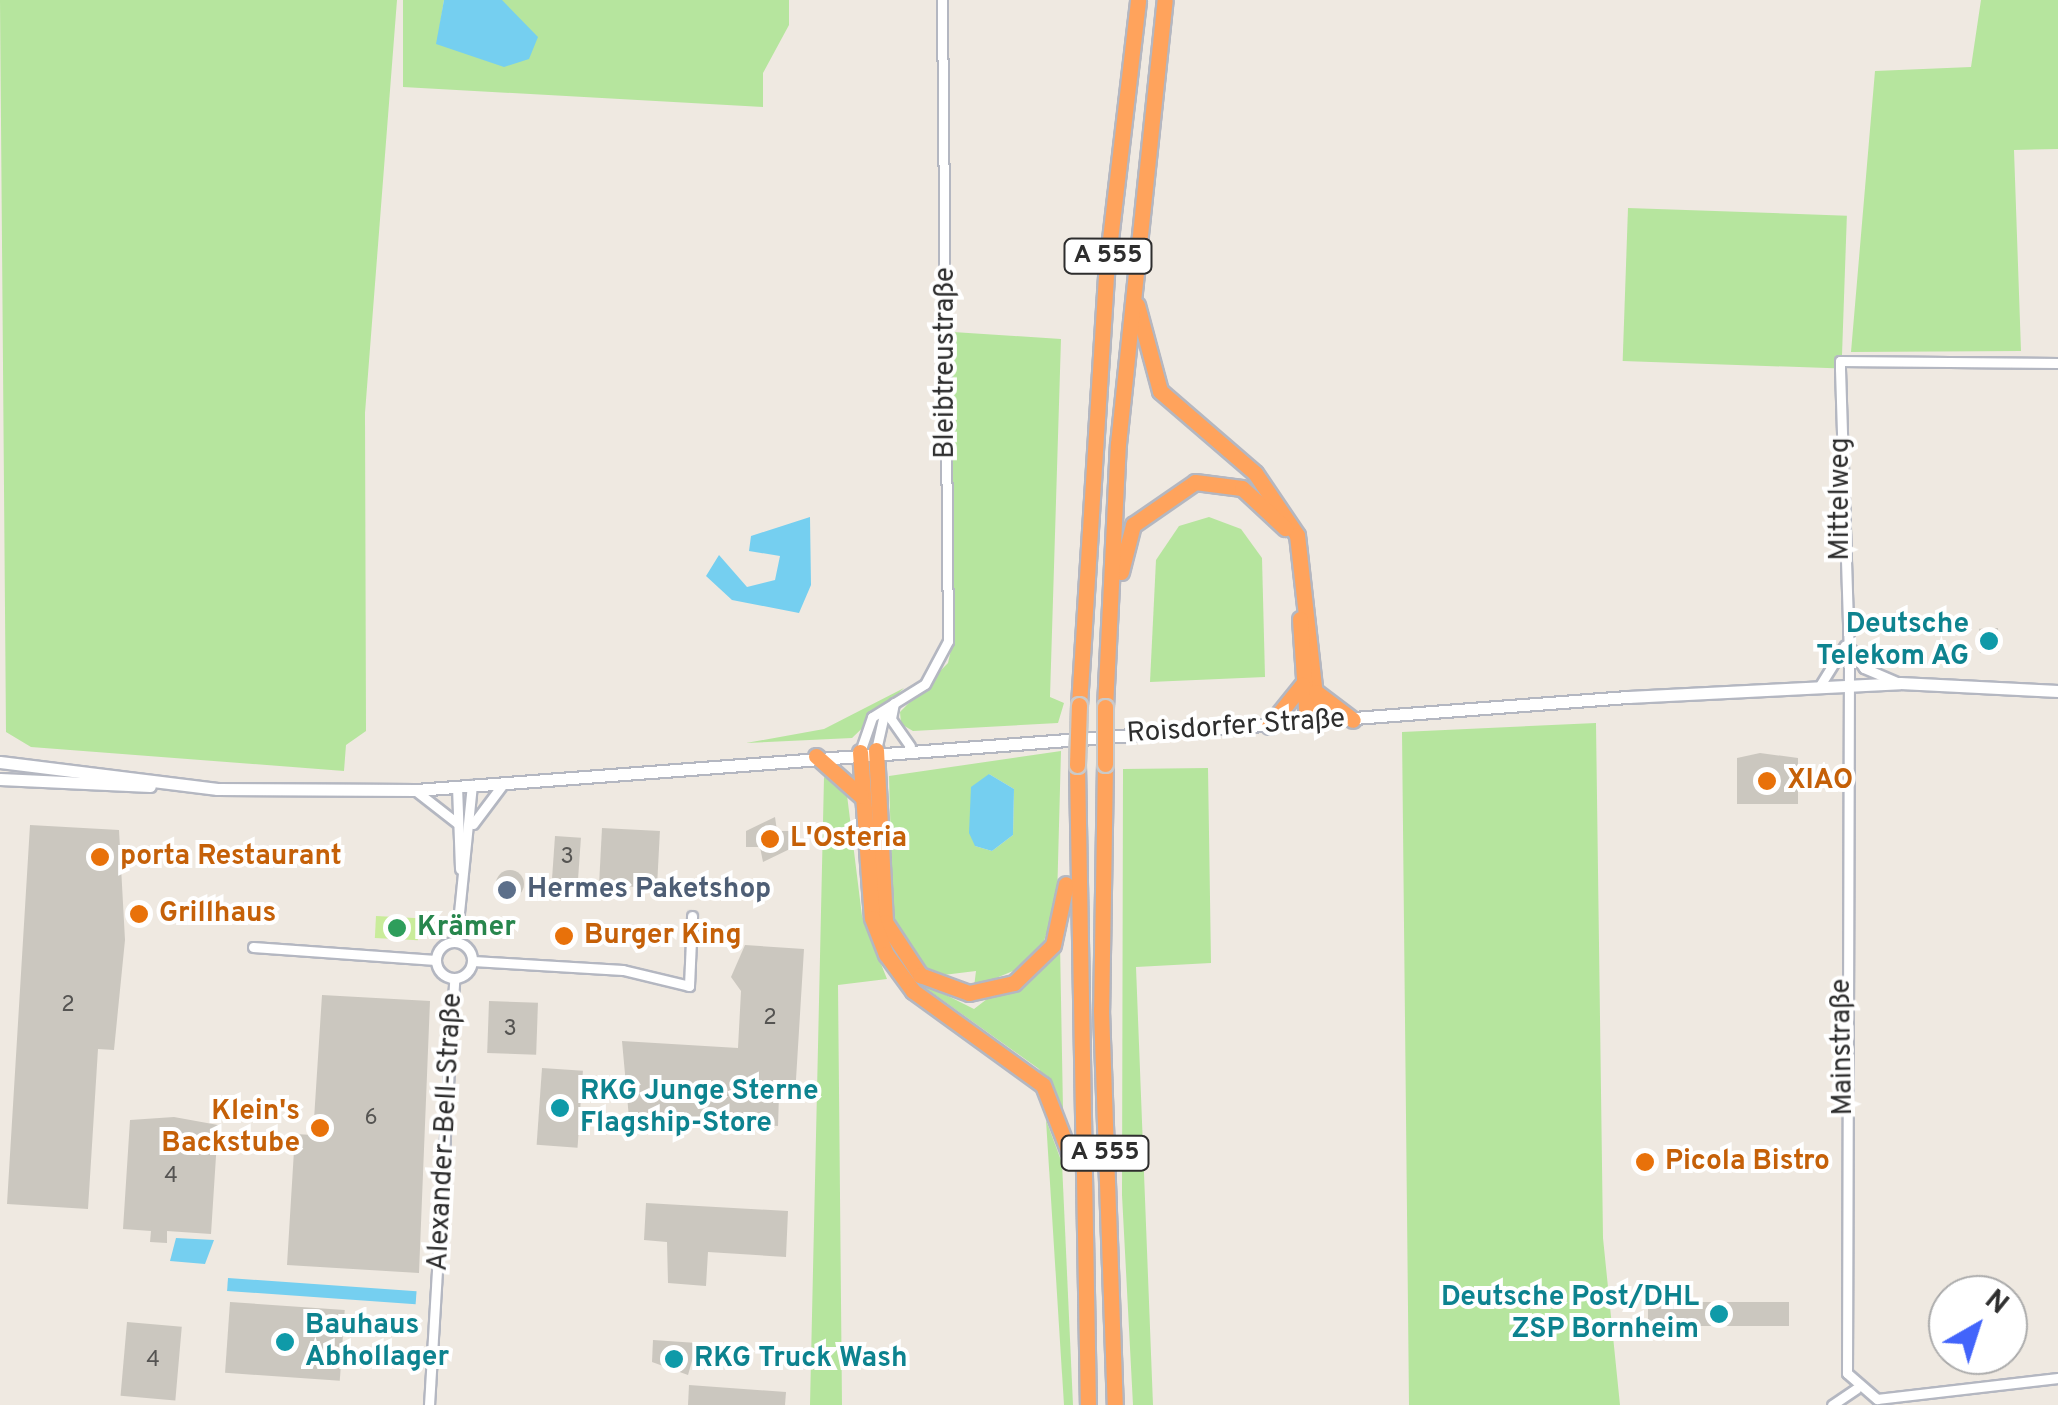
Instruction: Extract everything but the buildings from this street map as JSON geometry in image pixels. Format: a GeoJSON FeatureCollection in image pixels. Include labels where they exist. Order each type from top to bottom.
{"type":"FeatureCollection","features":[{"type":"Feature","properties":{"kind":"highway","name":"A 555"},"geometry":{"type":"LineString","coordinates":[[1088,1405],[1077,1178],[1078,704],[1107,265],[1138,0]]}},
{"type":"Feature","properties":{"kind":"highway","name":"A 555"},"geometry":{"type":"LineString","coordinates":[[1115,1405],[1101,1010],[1105,707],[1132,275],[1165,0]]}},
{"type":"Feature","properties":{"kind":"highway"},"geometry":{"type":"LineString","coordinates":[[1132,275],[1143,354],[1160,391],[1255,473],[1297,535],[1312,723]]}},
{"type":"Feature","properties":{"kind":"highway"},"geometry":{"type":"LineString","coordinates":[[1110,629],[1126,546],[1150,507],[1195,482],[1242,488],[1283,523],[1296,558],[1309,687],[1290,711],[1269,726]]}},
{"type":"Feature","properties":{"kind":"highway"},"geometry":{"type":"LineString","coordinates":[[1309,687],[1353,720]]}},
{"type":"Feature","properties":{"kind":"highway"},"geometry":{"type":"LineString","coordinates":[[868,751],[863,800],[872,918],[886,954],[913,991],[1043,1085],[1077,1178]]}},
{"type":"Feature","properties":{"kind":"highway"},"geometry":{"type":"LineString","coordinates":[[868,751],[885,922],[908,964],[945,988],[1003,987],[1046,956],[1064,913],[1075,810]]}},
{"type":"Feature","properties":{"kind":"highway"},"geometry":{"type":"LineString","coordinates":[[816,756],[863,800]]}},
{"type":"Feature","properties":{"kind":"main road","name":"Roisdorfer Straße"},"geometry":{"type":"LineString","coordinates":[[0,780],[416,790],[910,746],[1269,726],[1845,685],[1900,683],[2058,691]]}},
{"type":"Feature","properties":{"kind":"main road","name":"Roisdorfer Straße"},"geometry":{"type":"LineString","coordinates":[[0,762],[169,786]]}},
{"type":"Feature","properties":{"kind":"street","name":"Bleibtreustraße"},"geometry":{"type":"LineString","coordinates":[[868,751],[864,729],[932,677],[948,640],[942,0]]}},
{"type":"Feature","properties":{"kind":"street","name":"Mittelweg"},"geometry":{"type":"LineString","coordinates":[[1842,703],[1847,637],[1840,361],[2058,363]]}},
{"type":"Feature","properties":{"kind":"street"},"geometry":{"type":"LineString","coordinates":[[1847,637],[1864,668],[1900,683]]}},
{"type":"Feature","properties":{"kind":"street","name":"Mittelweg"},"geometry":{"type":"LineString","coordinates":[[1819,687],[1840,666],[1847,637]]}},
{"type":"Feature","properties":{"kind":"street","name":"Mainstraße"},"geometry":{"type":"LineString","coordinates":[[1842,703],[1845,1345],[1856,1389]]}},
{"type":"Feature","properties":{"kind":"street"},"geometry":{"type":"LineString","coordinates":[[890,706],[895,728],[910,746]]}},
{"type":"Feature","properties":{"kind":"street"},"geometry":{"type":"LineString","coordinates":[[868,751],[890,706]]}},
{"type":"Feature","properties":{"kind":"street"},"geometry":{"type":"LineString","coordinates":[[472,827],[503,784]]}},
{"type":"Feature","properties":{"kind":"street"},"geometry":{"type":"LineString","coordinates":[[457,786],[461,884]]}},
{"type":"Feature","properties":{"kind":"street"},"geometry":{"type":"LineString","coordinates":[[456,942],[461,884],[472,827],[472,786]]}},
{"type":"Feature","properties":{"kind":"street"},"geometry":{"type":"LineString","coordinates":[[416,790],[457,823]]}},
{"type":"Feature","properties":{"kind":"street"},"geometry":{"type":"LineString","coordinates":[[473,961],[623,970],[689,986],[692,916]]}},
{"type":"Feature","properties":{"kind":"street","name":"Alexander-Bell-Straße"},"geometry":{"type":"LineString","coordinates":[[428,1405],[454,979],[473,961],[456,942],[436,960]]}},
{"type":"Feature","properties":{"kind":"street","name":"Alexander-Bell-Straße"},"geometry":{"type":"LineString","coordinates":[[254,947],[436,960],[454,979]]}},
{"type":"Feature","properties":{"kind":"street"},"geometry":{"type":"LineString","coordinates":[[1832,1405],[1856,1389],[1877,1399],[2058,1378]]}},
{"type":"Feature","properties":{"kind":"green space"},"geometry":{"type":"Polygon","coordinates":[[[0,0],[397,0],[365,413],[366,731],[346,745],[344,771],[31,747],[6,732],[0,0]]]}},
{"type":"Feature","properties":{"kind":"green space"},"geometry":{"type":"Polygon","coordinates":[[[403,0],[444,0],[437,44],[502,0],[789,0],[789,25],[763,73],[763,107],[403,87],[403,0]]]}},
{"type":"Feature","properties":{"kind":"green space"},"geometry":{"type":"Polygon","coordinates":[[[1981,0],[2058,0],[2058,149],[2014,150],[2021,351],[1851,352],[1875,71],[1971,67],[1981,0]]]}},
{"type":"Feature","properties":{"kind":"green space"},"geometry":{"type":"Polygon","coordinates":[[[1628,208],[1847,216],[1842,369],[1623,361],[1628,208]]]}},
{"type":"Feature","properties":{"kind":"green space"},"geometry":{"type":"Polygon","coordinates":[[[953,332],[1061,339],[1050,697],[1064,703],[1058,723],[913,731],[901,724],[900,712],[948,663],[953,641],[953,332]]]}},
{"type":"Feature","properties":{"kind":"green space"},"geometry":{"type":"Polygon","coordinates":[[[1209,517],[1241,529],[1262,558],[1265,677],[1150,682],[1156,560],[1179,526],[1209,517]]]}},
{"type":"Feature","properties":{"kind":"green space"},"geometry":{"type":"Polygon","coordinates":[[[904,688],[852,738],[746,743],[824,729],[904,688]]]}},
{"type":"Feature","properties":{"kind":"green space"},"geometry":{"type":"Polygon","coordinates":[[[1596,723],[1603,1238],[1620,1405],[1409,1405],[1402,732],[1596,723]]]}},
{"type":"Feature","properties":{"kind":"green space"},"geometry":{"type":"Polygon","coordinates":[[[1061,751],[1057,900],[1044,941],[1028,965],[974,987],[976,971],[935,976],[906,950],[893,916],[889,776],[1061,751]],[[989,774],[975,846],[992,851],[1013,835],[1014,789],[989,774]]]}},
{"type":"Feature","properties":{"kind":"green space"},"geometry":{"type":"Polygon","coordinates":[[[1208,768],[1211,963],[1136,967],[1153,1405],[1133,1405],[1122,1195],[1123,769],[1208,768]]]}},
{"type":"Feature","properties":{"kind":"green space"},"geometry":{"type":"Polygon","coordinates":[[[824,777],[846,787],[862,916],[887,979],[838,985],[842,1405],[810,1405],[824,777]]]}},
{"type":"Feature","properties":{"kind":"green space","name":"Krämer"},"geometry":{"type":"Polygon","coordinates":[[[376,916],[419,918],[418,940],[375,938],[376,916]]]}},
{"type":"Feature","properties":{"kind":"green space"},"geometry":{"type":"Polygon","coordinates":[[[1060,943],[1063,1110],[1039,1069],[910,977],[974,1009],[1060,943]]]}},
{"type":"Feature","properties":{"kind":"green space"},"geometry":{"type":"Polygon","coordinates":[[[1046,1120],[1062,1163],[1073,1405],[1064,1405],[1046,1120]]]}},
{"type":"Feature","properties":{"kind":"water"},"geometry":{"type":"Polygon","coordinates":[[[444,0],[502,0],[538,37],[529,59],[504,67],[436,44],[444,0]]]}},
{"type":"Feature","properties":{"kind":"water"},"geometry":{"type":"Polygon","coordinates":[[[810,517],[811,585],[799,613],[732,600],[706,576],[719,555],[747,587],[775,580],[780,556],[749,551],[751,536],[810,517]]]}},
{"type":"Feature","properties":{"kind":"water"},"geometry":{"type":"Polygon","coordinates":[[[989,774],[1014,789],[1013,835],[992,851],[975,846],[969,833],[971,787],[989,774]]]}},
{"type":"Feature","properties":{"kind":"water"},"geometry":{"type":"Polygon","coordinates":[[[176,1238],[214,1240],[205,1264],[170,1261],[176,1238]]]}},
{"type":"Feature","properties":{"kind":"water"},"geometry":{"type":"Polygon","coordinates":[[[228,1278],[417,1291],[416,1304],[227,1291],[228,1278]]]}},
{"type":"Feature","properties":{"kind":"place","name":"Deutsche Telekom AG"},"geometry":{"type":"Point","coordinates":[1989,641]}},
{"type":"Feature","properties":{"kind":"place","name":"XIAO"},"geometry":{"type":"Point","coordinates":[1767,781]}},
{"type":"Feature","properties":{"kind":"place","name":"L'Osteria"},"geometry":{"type":"Point","coordinates":[770,839]}},
{"type":"Feature","properties":{"kind":"place","name":"porta Restaurant"},"geometry":{"type":"Point","coordinates":[100,857]}},
{"type":"Feature","properties":{"kind":"place","name":"Hermes Paketshop"},"geometry":{"type":"Point","coordinates":[507,890]}},
{"type":"Feature","properties":{"kind":"place","name":"Grillhaus"},"geometry":{"type":"Point","coordinates":[139,914]}},
{"type":"Feature","properties":{"kind":"place","name":"Krämer"},"geometry":{"type":"Point","coordinates":[397,928]}},
{"type":"Feature","properties":{"kind":"place","name":"Burger King"},"geometry":{"type":"Point","coordinates":[564,936]}},
{"type":"Feature","properties":{"kind":"place","name":"RKG Junge Sterne Flagship-Store"},"geometry":{"type":"Point","coordinates":[560,1108]}},
{"type":"Feature","properties":{"kind":"place","name":"Klein's Backstube"},"geometry":{"type":"Point","coordinates":[320,1128]}},
{"type":"Feature","properties":{"kind":"place","name":"Picola Bistro"},"geometry":{"type":"Point","coordinates":[1645,1162]}},
{"type":"Feature","properties":{"kind":"place","name":"Deutsche Post/DHL ZSP Bornheim"},"geometry":{"type":"Point","coordinates":[1719,1314]}},
{"type":"Feature","properties":{"kind":"place","name":"Bauhaus Abhollager"},"geometry":{"type":"Point","coordinates":[285,1342]}},
{"type":"Feature","properties":{"kind":"place","name":"RKG Truck Wash"},"geometry":{"type":"Point","coordinates":[674,1359]}}]}
